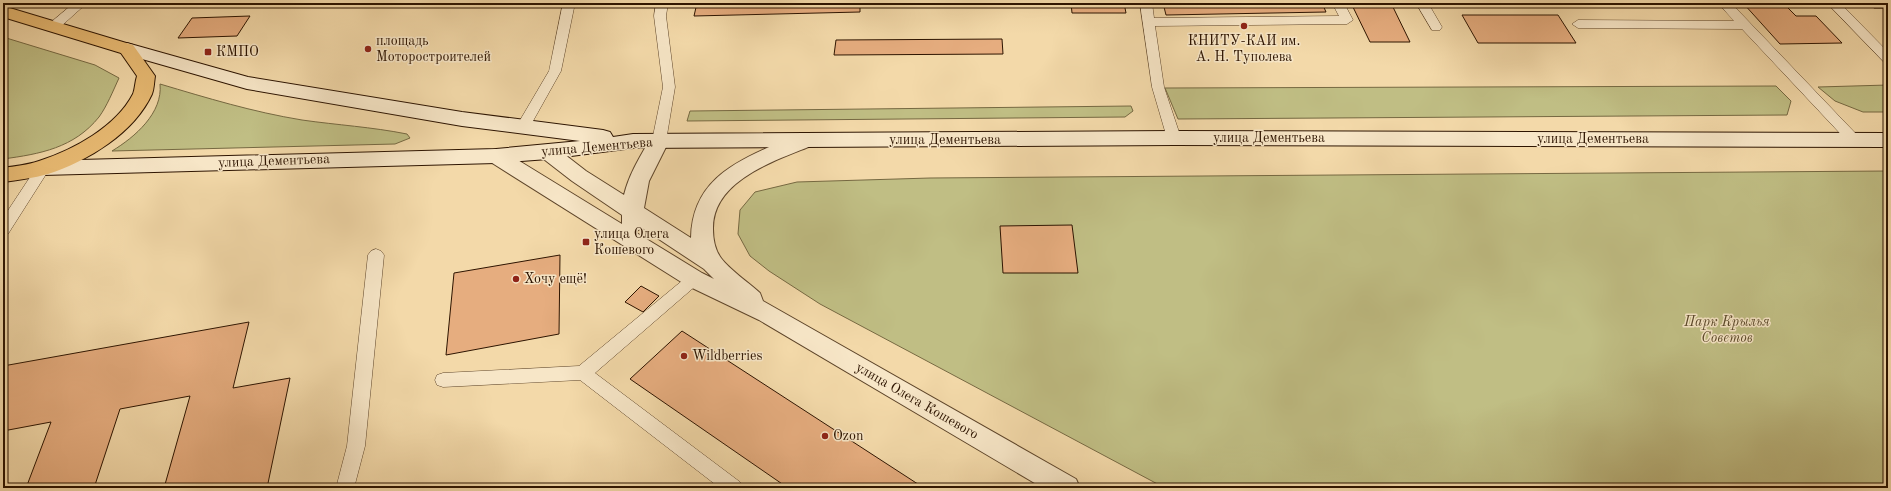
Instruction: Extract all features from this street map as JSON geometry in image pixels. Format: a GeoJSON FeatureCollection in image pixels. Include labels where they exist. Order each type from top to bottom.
{"type":"FeatureCollection","features":[{"type":"Feature","properties":{"kind":"main road"},"geometry":{"type":"LineString","coordinates":[[3,11],[127,49],[246,83],[462,119],[633,141]]}},
{"type":"Feature","properties":{"kind":"main road"},"geometry":{"type":"LineString","coordinates":[[43,168],[83,150],[100,140],[128,116],[143,93],[146,76],[127,49]]}},
{"type":"Feature","properties":{"kind":"main road"},"geometry":{"type":"LineString","coordinates":[[496,156],[523,127]]}},
{"type":"Feature","properties":{"kind":"main road","name":"улица Олега Кошевого"},"geometry":{"type":"LineString","coordinates":[[523,127],[548,152],[579,176],[712,263],[767,313]]}},
{"type":"Feature","properties":{"kind":"main road","name":"улица Дементьева"},"geometry":{"type":"LineString","coordinates":[[3,175],[43,168],[496,156],[548,152],[633,141],[1174,138],[1888,140]]}},
{"type":"Feature","properties":{"kind":"main road"},"geometry":{"type":"LineString","coordinates":[[633,242],[632,211],[640,173],[659,141]]}},
{"type":"Feature","properties":{"kind":"main road"},"geometry":{"type":"LineString","coordinates":[[712,263],[702,239],[702,224],[707,204],[718,188],[737,173],[766,157],[804,141]]}},
{"type":"Feature","properties":{"kind":"main road","name":"улица Олега Кошевого"},"geometry":{"type":"LineString","coordinates":[[496,156],[532,176],[633,242],[694,279],[767,313],[1067,488]]}},
{"type":"Feature","properties":{"kind":"lane"},"geometry":{"type":"LineString","coordinates":[[54,26],[81,3]]}},
{"type":"Feature","properties":{"kind":"lane"},"geometry":{"type":"LineString","coordinates":[[523,127],[555,72],[569,3]]}},
{"type":"Feature","properties":{"kind":"lane"},"geometry":{"type":"LineString","coordinates":[[659,141],[669,86],[660,16],[662,3]]}},
{"type":"Feature","properties":{"kind":"lane"},"geometry":{"type":"LineString","coordinates":[[1146,3],[1158,87],[1174,138]]}},
{"type":"Feature","properties":{"kind":"lane"},"geometry":{"type":"LineString","coordinates":[[1149,22],[1347,20],[1338,3]]}},
{"type":"Feature","properties":{"kind":"lane"},"geometry":{"type":"LineString","coordinates":[[1422,3],[1436,27]]}},
{"type":"Feature","properties":{"kind":"lane"},"geometry":{"type":"LineString","coordinates":[[1724,3],[1854,140]]}},
{"type":"Feature","properties":{"kind":"lane"},"geometry":{"type":"LineString","coordinates":[[1833,3],[1888,59]]}},
{"type":"Feature","properties":{"kind":"lane"},"geometry":{"type":"LineString","coordinates":[[1578,24],[1745,25]]}},
{"type":"Feature","properties":{"kind":"lane"},"geometry":{"type":"LineString","coordinates":[[3,230],[43,168]]}},
{"type":"Feature","properties":{"kind":"lane"},"geometry":{"type":"LineString","coordinates":[[345,488],[356,446],[376,255]]}},
{"type":"Feature","properties":{"kind":"lane"},"geometry":{"type":"LineString","coordinates":[[442,380],[583,373],[694,279]]}},
{"type":"Feature","properties":{"kind":"lane"},"geometry":{"type":"LineString","coordinates":[[583,373],[734,488]]}},
{"type":"Feature","properties":{"kind":"green space"},"geometry":{"type":"Polygon","coordinates":[[[3,37],[95,65],[119,78],[102,113],[89,128],[79,136],[56,148],[30,155],[3,159],[3,37]]]}},
{"type":"Feature","properties":{"kind":"green space"},"geometry":{"type":"Polygon","coordinates":[[[160,84],[266,113],[302,120],[407,134],[410,138],[395,144],[112,151],[130,139],[146,123],[157,105],[160,95],[160,84]]]}},
{"type":"Feature","properties":{"kind":"green space"},"geometry":{"type":"Polygon","coordinates":[[[1888,85],[1888,112],[1863,112],[1835,101],[1818,87],[1888,85]]]}},
{"type":"Feature","properties":{"kind":"green space"},"geometry":{"type":"Polygon","coordinates":[[[1776,86],[1791,101],[1787,115],[1178,119],[1165,88],[1776,86]]]}},
{"type":"Feature","properties":{"kind":"green space"},"geometry":{"type":"Polygon","coordinates":[[[1131,106],[1133,111],[1125,117],[687,121],[690,111],[1131,106]]]}},
{"type":"Feature","properties":{"kind":"green space","name":"Парк Крылья Советов"},"geometry":{"type":"Polygon","coordinates":[[[1888,171],[1888,488],[1165,488],[820,304],[769,271],[750,256],[738,234],[740,210],[755,192],[797,182],[930,178],[1888,171]]]}},
{"type":"Feature","properties":{"kind":"building"},"geometry":{"type":"Polygon","coordinates":[[[697,3],[860,3],[860,12],[694,16],[697,3]]]}},
{"type":"Feature","properties":{"kind":"building"},"geometry":{"type":"Polygon","coordinates":[[[1071,3],[1124,3],[1126,13],[1072,13],[1071,3]]]}},
{"type":"Feature","properties":{"kind":"building"},"geometry":{"type":"Polygon","coordinates":[[[1163,3],[1322,3],[1326,12],[1166,15],[1163,3]]]}},
{"type":"Feature","properties":{"kind":"building"},"geometry":{"type":"Polygon","coordinates":[[[1351,3],[1391,3],[1410,42],[1370,42],[1351,3]]]}},
{"type":"Feature","properties":{"kind":"building"},"geometry":{"type":"Polygon","coordinates":[[[1428,3],[1673,3],[1430,6],[1428,3]]]}},
{"type":"Feature","properties":{"kind":"building"},"geometry":{"type":"Polygon","coordinates":[[[1743,3],[1783,3],[1796,16],[1816,16],[1842,43],[1780,44],[1743,3]]]}},
{"type":"Feature","properties":{"kind":"building"},"geometry":{"type":"Polygon","coordinates":[[[1868,3],[1888,3],[1888,8],[1874,8],[1868,3]]]}},
{"type":"Feature","properties":{"kind":"building"},"geometry":{"type":"Polygon","coordinates":[[[1462,15],[1558,15],[1576,43],[1478,43],[1462,15]]]}},
{"type":"Feature","properties":{"kind":"building"},"geometry":{"type":"Polygon","coordinates":[[[250,16],[237,36],[178,38],[192,18],[250,16]]]}},
{"type":"Feature","properties":{"kind":"building"},"geometry":{"type":"Polygon","coordinates":[[[1002,39],[1003,54],[834,55],[836,40],[1002,39]]]}},
{"type":"Feature","properties":{"kind":"building"},"geometry":{"type":"Polygon","coordinates":[[[1072,225],[1078,273],[1003,273],[1000,226],[1072,225]]]}},
{"type":"Feature","properties":{"kind":"building"},"geometry":{"type":"Polygon","coordinates":[[[560,255],[559,334],[446,355],[454,273],[560,255]]]}},
{"type":"Feature","properties":{"kind":"building"},"geometry":{"type":"Polygon","coordinates":[[[641,286],[659,296],[643,312],[625,302],[641,286]]]}},
{"type":"Feature","properties":{"kind":"building"},"geometry":{"type":"Polygon","coordinates":[[[249,322],[233,388],[290,378],[267,488],[164,488],[190,396],[120,409],[94,488],[26,488],[51,422],[3,431],[3,366],[249,322]]]}},
{"type":"Feature","properties":{"kind":"building"},"geometry":{"type":"Polygon","coordinates":[[[682,331],[924,488],[788,488],[630,379],[682,331]]]}},
{"type":"Feature","properties":{"kind":"place","name":"КНИТУ-КАИ им. А. Н. Туполева"},"geometry":{"type":"Point","coordinates":[1244,26]}},
{"type":"Feature","properties":{"kind":"place","name":"площадь Моторостроителей"},"geometry":{"type":"Point","coordinates":[368,49]}},
{"type":"Feature","properties":{"kind":"place","name":"КМПО"},"geometry":{"type":"Point","coordinates":[208,52]}},
{"type":"Feature","properties":{"kind":"place","name":"улица Олега Кошевого"},"geometry":{"type":"Point","coordinates":[586,242]}},
{"type":"Feature","properties":{"kind":"place","name":"Хочу ещё!"},"geometry":{"type":"Point","coordinates":[516,279]}},
{"type":"Feature","properties":{"kind":"place","name":"Wildberries"},"geometry":{"type":"Point","coordinates":[684,356]}},
{"type":"Feature","properties":{"kind":"place","name":"Ozon"},"geometry":{"type":"Point","coordinates":[825,436]}}]}
